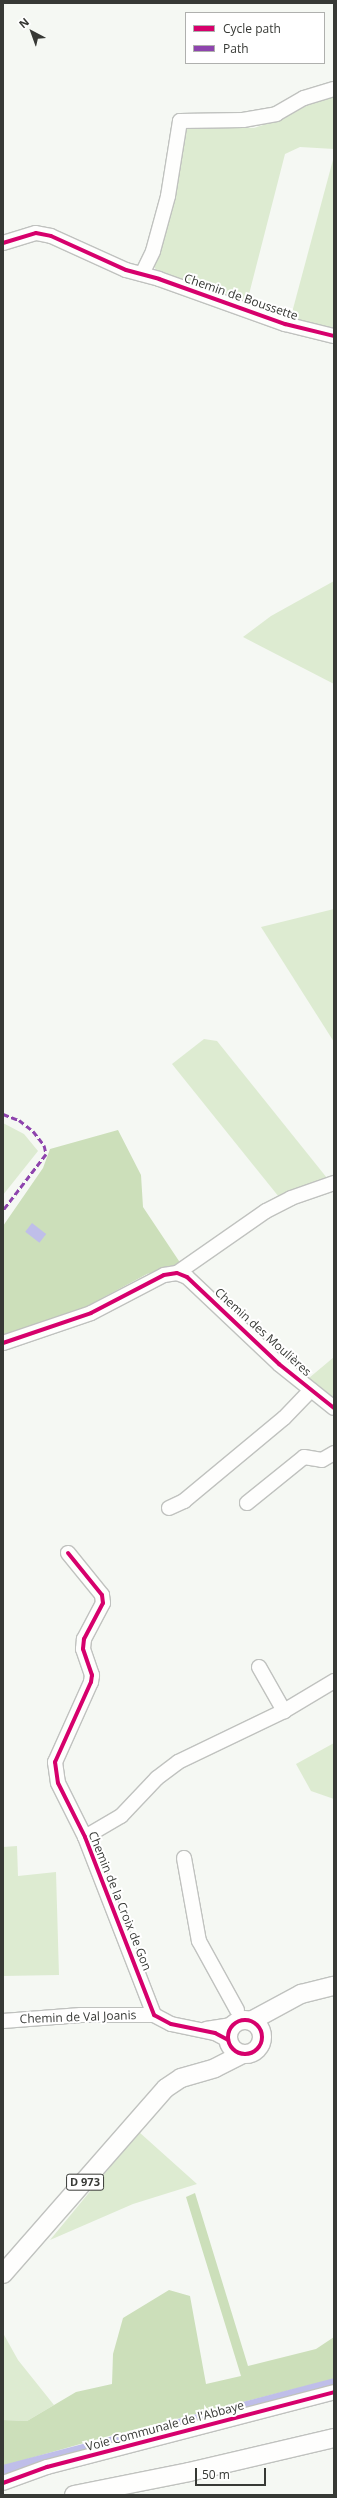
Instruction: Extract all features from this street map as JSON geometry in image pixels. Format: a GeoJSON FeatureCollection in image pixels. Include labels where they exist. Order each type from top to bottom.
{"type":"FeatureCollection","features":[{"type":"Feature","properties":{"kind":"main road"},"geometry":{"type":"LineString","coordinates":[[208,2069],[226,2048],[237,2026],[301,1994],[334,1987]]}},
{"type":"Feature","properties":{"kind":"main road"},"geometry":{"type":"LineString","coordinates":[[237,2026],[234,2050],[242,2054],[248,2054],[258,2048],[262,2036],[288,2010],[334,1987]]}},
{"type":"Feature","properties":{"kind":"main road"},"geometry":{"type":"LineString","coordinates":[[237,2026],[259,2027],[262,2036]]}},
{"type":"Feature","properties":{"kind":"main road","name":"D 973"},"geometry":{"type":"LineString","coordinates":[[3,2274],[166,2088],[181,2078],[208,2069],[242,2054]]}},
{"type":"Feature","properties":{"kind":"main road"},"geometry":{"type":"LineString","coordinates":[[74,2495],[189,2472],[334,2438]]}},
{"type":"Feature","properties":{"kind":"street"},"geometry":{"type":"LineString","coordinates":[[142,274],[153,251],[168,196],[180,121],[243,120],[276,114],[304,98],[334,89]]}},
{"type":"Feature","properties":{"kind":"street","name":"Chemin de Boussette"},"geometry":{"type":"LineString","coordinates":[[3,243],[36,233],[51,236],[120,268],[142,274],[285,324],[334,336]]}},
{"type":"Feature","properties":{"kind":"street"},"geometry":{"type":"LineString","coordinates":[[3,1343],[90,1313],[164,1274],[177,1273],[266,1211],[291,1198],[334,1183]]}},
{"type":"Feature","properties":{"kind":"street","name":"Chemin des Moulières"},"geometry":{"type":"LineString","coordinates":[[177,1273],[187,1277],[279,1364],[334,1408]]}},
{"type":"Feature","properties":{"kind":"street"},"geometry":{"type":"LineString","coordinates":[[170,1508],[184,1501],[284,1418],[311,1390]]}},
{"type":"Feature","properties":{"kind":"street"},"geometry":{"type":"LineString","coordinates":[[247,1503],[304,1457],[322,1460],[334,1453]]}},
{"type":"Feature","properties":{"kind":"street","name":"Chemin de la Croix de Gon"},"geometry":{"type":"LineString","coordinates":[[68,1553],[102,1595],[103,1603],[84,1638],[83,1649],[92,1675],[91,1682],[55,1762],[58,1783],[85,1837],[154,2015]]}},
{"type":"Feature","properties":{"kind":"street"},"geometry":{"type":"LineString","coordinates":[[259,1667],[284,1712]]}},
{"type":"Feature","properties":{"kind":"street"},"geometry":{"type":"LineString","coordinates":[[85,1837],[122,1816],[157,1778],[178,1762],[284,1712],[334,1681]]}},
{"type":"Feature","properties":{"kind":"street"},"geometry":{"type":"LineString","coordinates":[[154,2015],[171,2024],[200,2029],[237,2026],[199,1940],[184,1858]]}},
{"type":"Feature","properties":{"kind":"street","name":"Chemin de Val Joanis"},"geometry":{"type":"LineString","coordinates":[[3,2021],[82,2015],[154,2015]]}},
{"type":"Feature","properties":{"kind":"street","name":"Voie Communale de l'Abbaye"},"geometry":{"type":"LineString","coordinates":[[3,2482],[47,2467],[334,2392]]}},
{"type":"Feature","properties":{"kind":"green space"},"geometry":{"type":"Polygon","coordinates":[[[334,95],[334,149],[300,147],[285,154],[246,306],[158,273],[152,263],[179,134],[192,124],[254,128],[278,120],[313,101],[334,95]]]}},
{"type":"Feature","properties":{"kind":"green space"},"geometry":{"type":"Polygon","coordinates":[[[334,156],[334,330],[290,320],[334,156]]]}},
{"type":"Feature","properties":{"kind":"green space"},"geometry":{"type":"Polygon","coordinates":[[[334,581],[334,684],[243,637],[271,616],[334,581]]]}},
{"type":"Feature","properties":{"kind":"green space"},"geometry":{"type":"Polygon","coordinates":[[[334,909],[334,1042],[261,927],[334,909]]]}},
{"type":"Feature","properties":{"kind":"green space"},"geometry":{"type":"Polygon","coordinates":[[[204,1039],[217,1041],[327,1178],[279,1197],[172,1064],[204,1039]]]}},
{"type":"Feature","properties":{"kind":"green space"},"geometry":{"type":"Polygon","coordinates":[[[3,1123],[24,1134],[38,1151],[3,1195],[3,1123]]]}},
{"type":"Feature","properties":{"kind":"green space"},"geometry":{"type":"Polygon","coordinates":[[[118,1130],[141,1175],[143,1207],[181,1264],[147,1274],[80,1310],[3,1337],[3,1226],[43,1168],[50,1149],[118,1130]]]}},
{"type":"Feature","properties":{"kind":"green space"},"geometry":{"type":"Polygon","coordinates":[[[334,1357],[334,1398],[309,1378],[334,1357]]]}},
{"type":"Feature","properties":{"kind":"green space"},"geometry":{"type":"Polygon","coordinates":[[[334,1743],[334,1799],[311,1791],[296,1764],[334,1743]]]}},
{"type":"Feature","properties":{"kind":"green space"},"geometry":{"type":"Polygon","coordinates":[[[17,1846],[18,1876],[56,1872],[59,1975],[3,1976],[3,1847],[17,1846]]]}},
{"type":"Feature","properties":{"kind":"green space"},"geometry":{"type":"Polygon","coordinates":[[[139,2132],[197,2184],[133,2204],[50,2240],[139,2132]]]}},
{"type":"Feature","properties":{"kind":"green space"},"geometry":{"type":"Polygon","coordinates":[[[195,2193],[248,2366],[316,2349],[334,2337],[334,2379],[105,2437],[3,2466],[3,2420],[27,2421],[76,2392],[112,2384],[113,2354],[123,2318],[169,2290],[190,2296],[206,2384],[241,2376],[186,2197],[195,2193]]]}},
{"type":"Feature","properties":{"kind":"green space"},"geometry":{"type":"Polygon","coordinates":[[[3,2333],[18,2360],[54,2405],[27,2421],[3,2420],[3,2333]]]}},
{"type":"Feature","properties":{"kind":"water"},"geometry":{"type":"Polygon","coordinates":[[[32,1223],[46,1234],[39,1243],[25,1232],[32,1223]]]}},
{"type":"Feature","properties":{"kind":"waterway"},"geometry":{"type":"LineString","coordinates":[[3,2470],[334,2383]]}},
{"type":"Feature","properties":{"kind":"marked path"},"geometry":{"type":"LineString","coordinates":[[3,1114],[19,1120],[33,1131],[44,1145],[46,1154],[3,1210]]}},
{"type":"Feature","properties":{"kind":"cycle path"},"geometry":{"type":"LineString","coordinates":[[3,243],[36,233],[51,236],[126,270],[159,279],[285,324],[334,336]]}},
{"type":"Feature","properties":{"kind":"cycle path"},"geometry":{"type":"LineString","coordinates":[[3,1343],[91,1313],[164,1275],[177,1273],[187,1277],[279,1364],[334,1408]]}},
{"type":"Feature","properties":{"kind":"cycle path"},"geometry":{"type":"LineString","coordinates":[[68,1553],[102,1595],[103,1603],[84,1639],[83,1649],[92,1675],[91,1682],[55,1762],[58,1783],[85,1837],[154,2015],[171,2024],[215,2033],[228,2040]]}},
{"type":"Feature","properties":{"kind":"cycle path"},"geometry":{"type":"LineString","coordinates":[[248,2020],[257,2025],[261,2030],[262,2037],[261,2044],[257,2049],[252,2053],[242,2054],[238,2053],[229,2044],[228,2034],[229,2030],[238,2021],[248,2020]]}},
{"type":"Feature","properties":{"kind":"cycle path"},"geometry":{"type":"LineString","coordinates":[[3,2483],[47,2467],[334,2392]]}}]}
